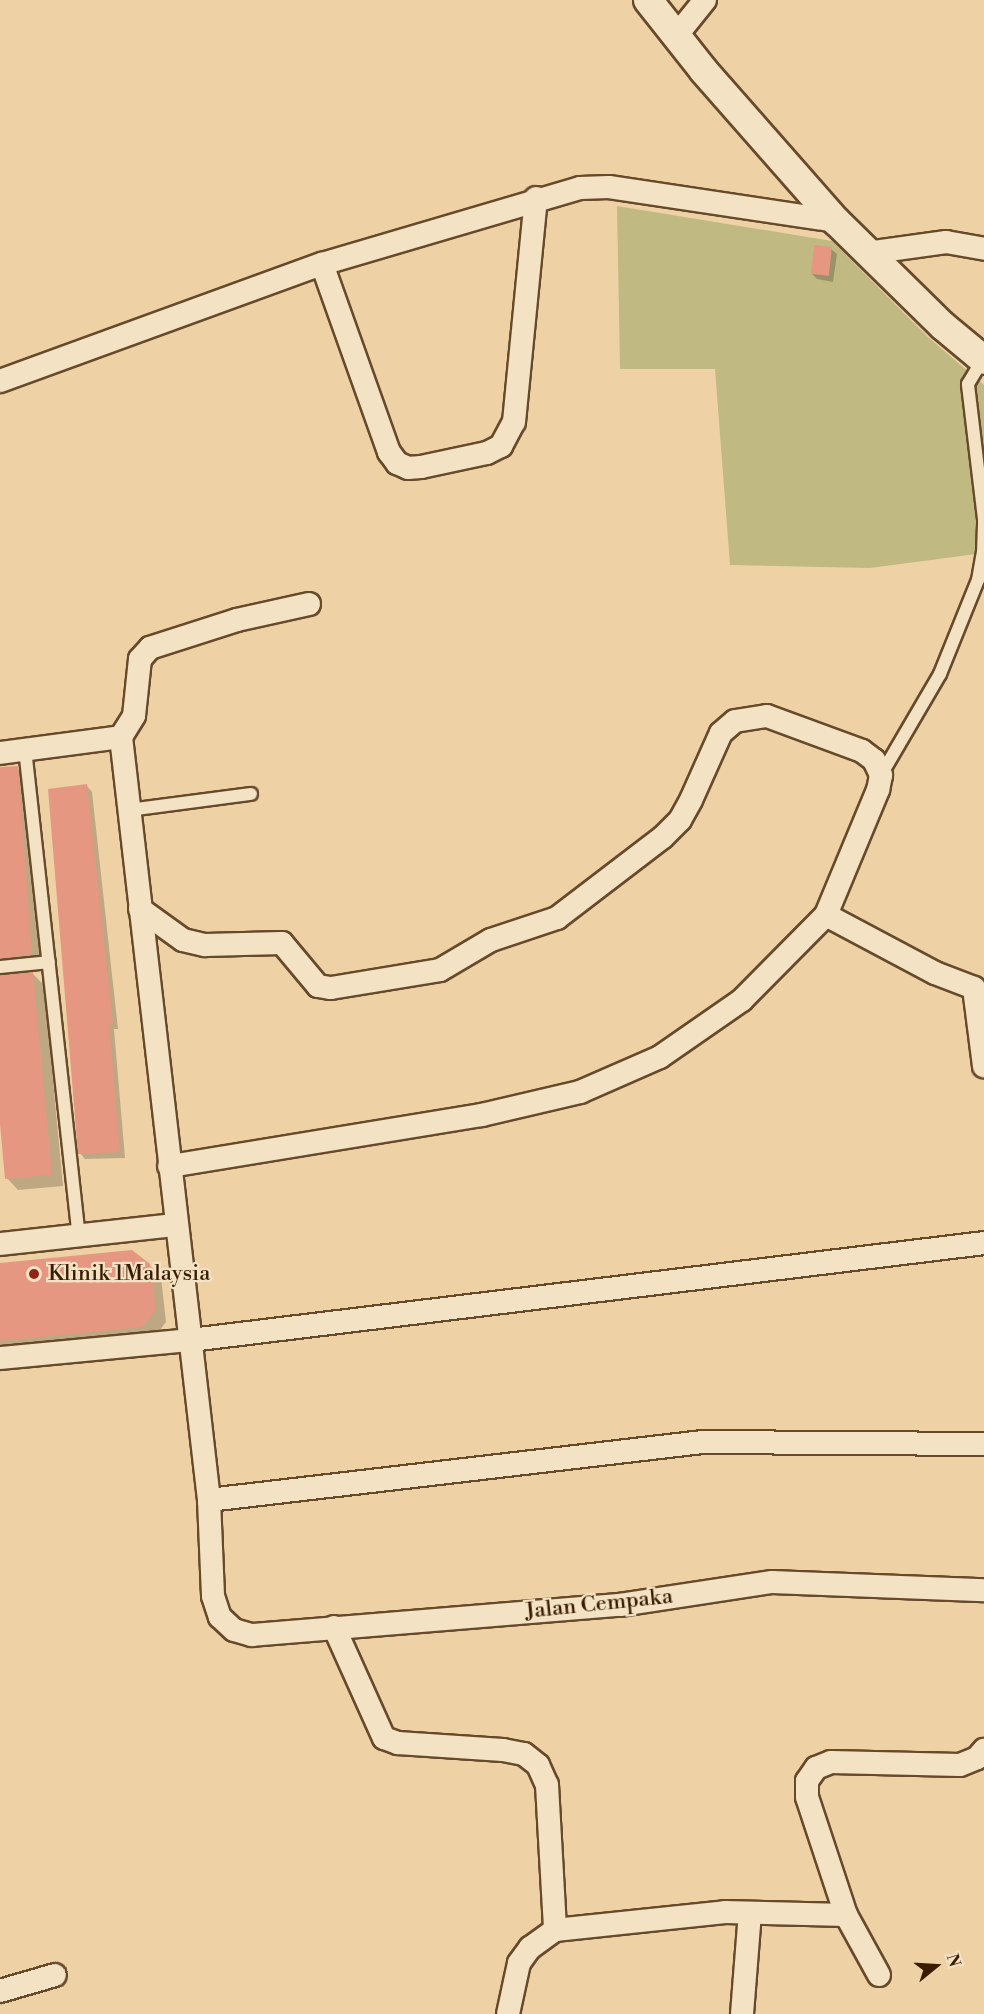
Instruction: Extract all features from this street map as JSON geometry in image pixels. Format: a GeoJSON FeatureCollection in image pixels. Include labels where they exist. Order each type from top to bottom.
{"type":"FeatureCollection","features":[{"type":"Feature","properties":{"kind":"street"},"geometry":{"type":"LineString","coordinates":[[648,0],[676,36],[836,221],[867,253],[983,360]]}},
{"type":"Feature","properties":{"kind":"street"},"geometry":{"type":"LineString","coordinates":[[676,36],[705,0]]}},
{"type":"Feature","properties":{"kind":"street"},"geometry":{"type":"LineString","coordinates":[[0,381],[322,264],[536,198],[580,188],[609,187],[836,221]]}},
{"type":"Feature","properties":{"kind":"street"},"geometry":{"type":"LineString","coordinates":[[322,264],[389,452],[397,464],[408,468],[421,467],[487,453],[501,446],[514,422],[536,198]]}},
{"type":"Feature","properties":{"kind":"street"},"geometry":{"type":"LineString","coordinates":[[867,253],[946,242],[984,249]]}},
{"type":"Feature","properties":{"kind":"street"},"geometry":{"type":"LineString","coordinates":[[309,604],[237,620],[150,648],[140,659],[134,716],[121,737],[175,1224],[209,1500],[702,1442],[984,1444]]}},
{"type":"Feature","properties":{"kind":"street"},"geometry":{"type":"LineString","coordinates":[[140,909],[183,940],[205,945],[282,943],[318,986],[332,988],[440,970],[491,940],[539,926],[571,910],[663,837],[691,800],[721,733],[735,722],[750,716],[778,720],[862,751],[874,760],[881,775],[878,790],[826,915],[742,1000],[660,1057],[579,1092],[482,1115],[169,1166]]}},
{"type":"Feature","properties":{"kind":"street"},"geometry":{"type":"LineString","coordinates":[[0,753],[121,737]]}},
{"type":"Feature","properties":{"kind":"street"},"geometry":{"type":"LineString","coordinates":[[826,915],[935,973],[979,989],[984,1066]]}},
{"type":"Feature","properties":{"kind":"street"},"geometry":{"type":"LineString","coordinates":[[0,1244],[175,1224]]}},
{"type":"Feature","properties":{"kind":"street"},"geometry":{"type":"LineString","coordinates":[[0,1358],[191,1340],[984,1243]]}},
{"type":"Feature","properties":{"kind":"street","name":"Jalan Cempaka"},"geometry":{"type":"LineString","coordinates":[[209,1500],[213,1596],[220,1617],[234,1630],[252,1635],[620,1605],[772,1582],[984,1590]]}},
{"type":"Feature","properties":{"kind":"street"},"geometry":{"type":"LineString","coordinates":[[334,1627],[384,1738],[398,1743],[503,1750],[524,1754],[538,1765],[547,1785],[555,1930]]}},
{"type":"Feature","properties":{"kind":"street"},"geometry":{"type":"LineString","coordinates":[[879,1975],[846,1915],[807,1797],[807,1781],[816,1768],[831,1762],[960,1765],[977,1758],[984,1750]]}},
{"type":"Feature","properties":{"kind":"street"},"geometry":{"type":"LineString","coordinates":[[742,2014],[750,1913]]}},
{"type":"Feature","properties":{"kind":"street"},"geometry":{"type":"LineString","coordinates":[[508,2014],[519,1963],[530,1948],[555,1930],[696,1914],[846,1915]]}},
{"type":"Feature","properties":{"kind":"street"},"geometry":{"type":"LineString","coordinates":[[0,1991],[55,1975]]}},
{"type":"Feature","properties":{"kind":"lane"},"geometry":{"type":"LineString","coordinates":[[881,775],[940,674],[978,580],[983,553],[984,519],[968,384],[983,360]]}},
{"type":"Feature","properties":{"kind":"lane"},"geometry":{"type":"LineString","coordinates":[[25,749],[79,1235]]}},
{"type":"Feature","properties":{"kind":"lane"},"geometry":{"type":"LineString","coordinates":[[129,810],[251,794]]}},
{"type":"Feature","properties":{"kind":"lane"},"geometry":{"type":"LineString","coordinates":[[0,968],[49,962]]}},
{"type":"Feature","properties":{"kind":"shaded area"},"geometry":{"type":"Polygon","coordinates":[[[617,206],[832,241],[928,337],[984,385],[984,553],[870,568],[730,565],[715,369],[620,369],[617,206]]]}},
{"type":"Feature","properties":{"kind":"building"},"geometry":{"type":"Polygon","coordinates":[[[814,245],[832,247],[829,276],[811,274],[814,245]]]}},
{"type":"Feature","properties":{"kind":"building"},"geometry":{"type":"Polygon","coordinates":[[[18,766],[32,954],[0,959],[0,767],[18,766]]]}},
{"type":"Feature","properties":{"kind":"building"},"geometry":{"type":"Polygon","coordinates":[[[87,784],[113,1024],[109,1024],[120,1152],[78,1154],[48,789],[87,784]]]}},
{"type":"Feature","properties":{"kind":"building"},"geometry":{"type":"Polygon","coordinates":[[[33,972],[52,1175],[5,1179],[0,1124],[0,975],[33,972]]]}},
{"type":"Feature","properties":{"kind":"building"},"geometry":{"type":"Polygon","coordinates":[[[132,1250],[150,1264],[156,1310],[142,1327],[0,1341],[0,1263],[132,1250]]]}},
{"type":"Feature","properties":{"kind":"place","name":"Klinik 1Malaysia"},"geometry":{"type":"Point","coordinates":[34,1274]}}]}
